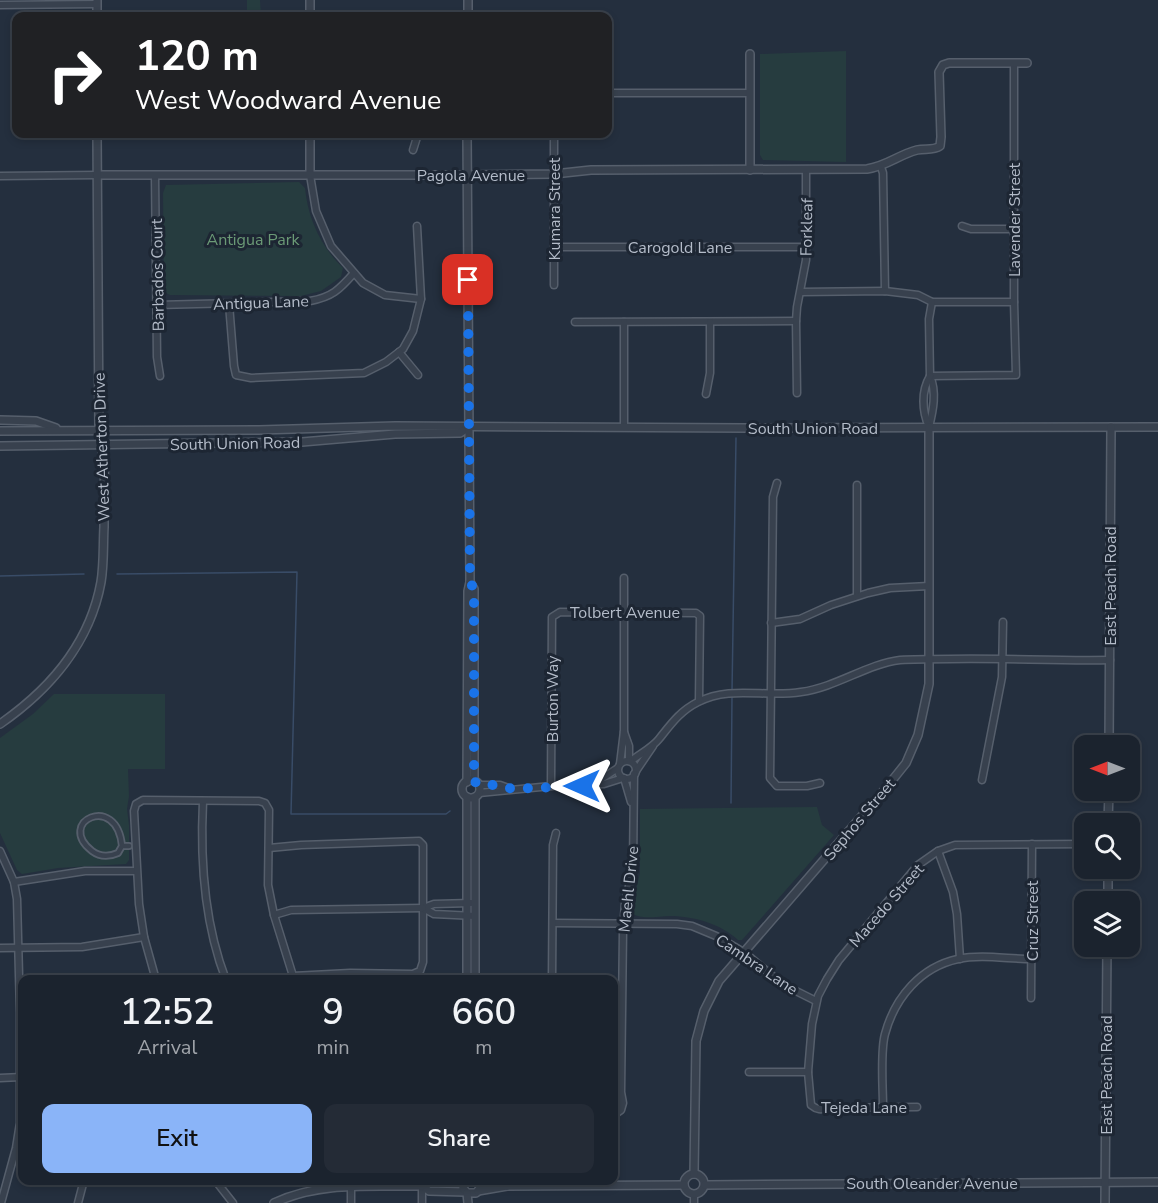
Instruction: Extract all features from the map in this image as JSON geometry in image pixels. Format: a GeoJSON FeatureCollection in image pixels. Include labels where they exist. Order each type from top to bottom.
{"type":"FeatureCollection","features":[{"type":"Feature","properties":{"kind":"street"},"geometry":{"type":"LineString","coordinates":[[0,4],[97,2]]}},
{"type":"Feature","properties":{"kind":"street"},"geometry":{"type":"LineString","coordinates":[[750,54],[750,170]]}},
{"type":"Feature","properties":{"kind":"street"},"geometry":{"type":"LineString","coordinates":[[885,291],[883,173],[881,167],[907,153],[918,150],[935,150],[940,146],[939,72],[943,65],[949,63],[1027,63]]}},
{"type":"Feature","properties":{"kind":"street","name":"Lavender Street"},"geometry":{"type":"LineString","coordinates":[[930,376],[1016,375],[1013,229],[1014,64]]}},
{"type":"Feature","properties":{"kind":"street"},"geometry":{"type":"LineString","coordinates":[[612,93],[750,93]]}},
{"type":"Feature","properties":{"kind":"street","name":"West Atherton Drive"},"geometry":{"type":"LineString","coordinates":[[0,724],[31,701],[57,674],[70,656],[89,621],[101,582],[104,462],[99,430],[97,138]]}},
{"type":"Feature","properties":{"kind":"street"},"geometry":{"type":"LineString","coordinates":[[310,138],[310,175],[316,211],[331,246],[363,283],[385,295],[421,299]]}},
{"type":"Feature","properties":{"kind":"street"},"geometry":{"type":"LineString","coordinates":[[413,150],[417,138]]}},
{"type":"Feature","properties":{"kind":"street"},"geometry":{"type":"LineString","coordinates":[[467,975],[471,932],[473,789],[468,591],[470,582],[468,138]]}},
{"type":"Feature","properties":{"kind":"street","name":"Kumara Street"},"geometry":{"type":"LineString","coordinates":[[554,138],[554,285]]}},
{"type":"Feature","properties":{"kind":"street","name":"Pagola Avenue"},"geometry":{"type":"LineString","coordinates":[[97,175],[468,175],[554,174],[591,170],[846,170],[881,167]]}},
{"type":"Feature","properties":{"kind":"street","name":"Forkleaf"},"geometry":{"type":"LineString","coordinates":[[797,393],[796,321],[806,260],[806,170]]}},
{"type":"Feature","properties":{"kind":"street"},"geometry":{"type":"LineString","coordinates":[[0,176],[97,175]]}},
{"type":"Feature","properties":{"kind":"street","name":"Barbados Court"},"geometry":{"type":"LineString","coordinates":[[155,175],[157,357],[160,376]]}},
{"type":"Feature","properties":{"kind":"street"},"geometry":{"type":"LineString","coordinates":[[229,304],[236,375],[251,378],[364,373],[386,362],[403,349],[413,332],[421,299],[417,226]]}},
{"type":"Feature","properties":{"kind":"street"},"geometry":{"type":"LineString","coordinates":[[962,226],[971,229],[1013,229]]}},
{"type":"Feature","properties":{"kind":"street","name":"Carogold Lane"},"geometry":{"type":"LineString","coordinates":[[554,248],[806,247]]}},
{"type":"Feature","properties":{"kind":"street","name":"Antigua Lane"},"geometry":{"type":"LineString","coordinates":[[158,305],[302,302],[326,298],[338,290],[354,273]]}},
{"type":"Feature","properties":{"kind":"street"},"geometry":{"type":"LineString","coordinates":[[801,292],[885,291],[918,295],[932,302],[1014,302]]}},
{"type":"Feature","properties":{"kind":"street"},"geometry":{"type":"LineString","coordinates":[[929,427],[933,413],[929,318],[932,302]]}},
{"type":"Feature","properties":{"kind":"street"},"geometry":{"type":"LineString","coordinates":[[575,322],[796,321]]}},
{"type":"Feature","properties":{"kind":"street"},"geometry":{"type":"LineString","coordinates":[[624,322],[624,427]]}},
{"type":"Feature","properties":{"kind":"street"},"geometry":{"type":"LineString","coordinates":[[706,394],[710,373],[710,322]]}},
{"type":"Feature","properties":{"kind":"street"},"geometry":{"type":"LineString","coordinates":[[399,352],[418,375]]}},
{"type":"Feature","properties":{"kind":"street"},"geometry":{"type":"LineString","coordinates":[[0,420],[36,422],[64,430]]}},
{"type":"Feature","properties":{"kind":"street","name":"South Union Road"},"geometry":{"type":"LineString","coordinates":[[0,432],[258,430],[459,425],[469,427],[745,428],[1158,427]]}},
{"type":"Feature","properties":{"kind":"street","name":"South Union Road"},"geometry":{"type":"LineString","coordinates":[[0,446],[302,442],[395,434],[460,433],[469,427]]}},
{"type":"Feature","properties":{"kind":"street","name":"Sephos Street"},"geometry":{"type":"LineString","coordinates":[[694,1174],[695,1055],[699,1026],[710,997],[720,981],[906,762],[918,735],[925,712],[929,684],[929,427]]}},
{"type":"Feature","properties":{"kind":"street","name":"East Peach Road"},"geometry":{"type":"LineString","coordinates":[[1109,735],[1112,427]]}},
{"type":"Feature","properties":{"kind":"street"},"geometry":{"type":"LineString","coordinates":[[777,483],[773,497],[770,778],[777,786],[807,786],[820,783]]}},
{"type":"Feature","properties":{"kind":"street"},"geometry":{"type":"LineString","coordinates":[[857,485],[857,596]]}},
{"type":"Feature","properties":{"kind":"street"},"geometry":{"type":"LineString","coordinates":[[624,578],[624,731],[619,766],[619,774],[624,778]]}},
{"type":"Feature","properties":{"kind":"street"},"geometry":{"type":"LineString","coordinates":[[771,623],[800,619],[857,596],[890,588],[929,586]]}},
{"type":"Feature","properties":{"kind":"street","name":"Tolbert Avenue"},"geometry":{"type":"LineString","coordinates":[[555,614],[560,612],[696,613],[699,616],[699,701]]}},
{"type":"Feature","properties":{"kind":"street","name":"Burton Way"},"geometry":{"type":"LineString","coordinates":[[551,786],[552,617],[555,614]]}},
{"type":"Feature","properties":{"kind":"street"},"geometry":{"type":"LineString","coordinates":[[982,780],[999,697],[1003,658],[1003,622]]}},
{"type":"Feature","properties":{"kind":"street"},"geometry":{"type":"LineString","coordinates":[[473,789],[582,786],[631,778],[680,714],[699,701],[714,695],[735,692],[798,693],[824,688],[899,660],[1003,658],[1110,660]]}},
{"type":"Feature","properties":{"kind":"street"},"geometry":{"type":"LineString","coordinates":[[624,731],[630,761],[635,766],[635,772]]}},
{"type":"Feature","properties":{"kind":"street"},"geometry":{"type":"LineString","coordinates":[[594,784],[654,745]]}},
{"type":"Feature","properties":{"kind":"street"},"geometry":{"type":"LineString","coordinates":[[628,746],[640,754]]}},
{"type":"Feature","properties":{"kind":"street","name":"Maehl Drive"},"geometry":{"type":"LineString","coordinates":[[618,1112],[623,1103],[621,1092],[623,924],[624,903],[633,869],[635,772]]}},
{"type":"Feature","properties":{"kind":"street","name":"Maehl Drive"},"geometry":{"type":"LineString","coordinates":[[624,778],[633,811]]}},
{"type":"Feature","properties":{"kind":"street"},"geometry":{"type":"LineString","coordinates":[[155,975],[144,937],[136,871],[134,811],[136,804],[143,800],[259,801],[265,803],[269,810],[268,885],[274,915],[293,975]]}},
{"type":"Feature","properties":{"kind":"street"},"geometry":{"type":"LineString","coordinates":[[203,801],[204,884],[209,921],[225,975]]}},
{"type":"Feature","properties":{"kind":"street"},"geometry":{"type":"LineString","coordinates":[[96,815],[107,818],[115,825],[122,846],[118,853],[111,856],[98,855],[81,836],[81,826],[87,818],[96,815]]}},
{"type":"Feature","properties":{"kind":"street"},"geometry":{"type":"LineString","coordinates":[[552,975],[553,845],[556,833]]}},
{"type":"Feature","properties":{"kind":"street"},"geometry":{"type":"LineString","coordinates":[[269,848],[301,844],[419,841],[423,845],[423,962],[420,971],[413,974],[382,975]]}},
{"type":"Feature","properties":{"kind":"street","name":"Cruz Street"},"geometry":{"type":"LineString","coordinates":[[1031,998],[1032,844]]}},
{"type":"Feature","properties":{"kind":"street","name":"Macedo Street"},"geometry":{"type":"LineString","coordinates":[[811,1105],[808,1072],[816,1001],[839,960],[918,865],[938,851],[955,845],[1074,844]]}},
{"type":"Feature","properties":{"kind":"street"},"geometry":{"type":"LineString","coordinates":[[122,846],[129,846]]}},
{"type":"Feature","properties":{"kind":"street"},"geometry":{"type":"LineString","coordinates":[[0,851],[14,882],[18,915],[20,975]]}},
{"type":"Feature","properties":{"kind":"street"},"geometry":{"type":"LineString","coordinates":[[938,851],[953,892],[960,959]]}},
{"type":"Feature","properties":{"kind":"street"},"geometry":{"type":"LineString","coordinates":[[111,856],[111,864]]}},
{"type":"Feature","properties":{"kind":"street"},"geometry":{"type":"LineString","coordinates":[[14,882],[85,871],[136,871]]}},
{"type":"Feature","properties":{"kind":"street"},"geometry":{"type":"LineString","coordinates":[[274,915],[291,910],[423,908],[434,904],[471,903]]}},
{"type":"Feature","properties":{"kind":"street"},"geometry":{"type":"LineString","coordinates":[[423,908],[434,914],[471,915]]}},
{"type":"Feature","properties":{"kind":"street","name":"Cambra Lane"},"geometry":{"type":"LineString","coordinates":[[553,923],[692,926],[716,936],[745,953],[782,984],[816,1001]]}},
{"type":"Feature","properties":{"kind":"street"},"geometry":{"type":"LineString","coordinates":[[471,932],[475,975]]}},
{"type":"Feature","properties":{"kind":"street"},"geometry":{"type":"LineString","coordinates":[[0,948],[82,946],[144,937]]}},
{"type":"Feature","properties":{"kind":"street","name":"East Peach Road"},"geometry":{"type":"LineString","coordinates":[[1105,1203],[1107,957]]}},
{"type":"Feature","properties":{"kind":"street"},"geometry":{"type":"LineString","coordinates":[[883,1107],[884,1034],[897,1005],[908,988],[930,969],[960,959],[1032,959]]}},
{"type":"Feature","properties":{"kind":"street"},"geometry":{"type":"LineString","coordinates":[[749,1072],[808,1072]]}},
{"type":"Feature","properties":{"kind":"street"},"geometry":{"type":"LineString","coordinates":[[0,1077],[18,1077]]}},
{"type":"Feature","properties":{"kind":"street","name":"Tejeda Lane"},"geometry":{"type":"LineString","coordinates":[[811,1105],[821,1110],[917,1107]]}},
{"type":"Feature","properties":{"kind":"street"},"geometry":{"type":"LineString","coordinates":[[1,1203],[18,1136]]}},
{"type":"Feature","properties":{"kind":"street"},"geometry":{"type":"LineString","coordinates":[[694,1174],[702,1177],[705,1185],[694,1199],[684,1185],[686,1178],[694,1174]]}},
{"type":"Feature","properties":{"kind":"street","name":"South Oleander Avenue"},"geometry":{"type":"LineString","coordinates":[[705,1185],[1158,1182]]}},
{"type":"Feature","properties":{"kind":"street"},"geometry":{"type":"LineString","coordinates":[[78,1203],[83,1185]]}},
{"type":"Feature","properties":{"kind":"street"},"geometry":{"type":"LineString","coordinates":[[219,1185],[233,1203]]}},
{"type":"Feature","properties":{"kind":"street"},"geometry":{"type":"LineString","coordinates":[[274,1203],[307,1191],[340,1185]]}},
{"type":"Feature","properties":{"kind":"street"},"geometry":{"type":"LineString","coordinates":[[351,1185],[351,1203]]}},
{"type":"Feature","properties":{"kind":"street"},"geometry":{"type":"LineString","coordinates":[[422,1185],[422,1203]]}},
{"type":"Feature","properties":{"kind":"street"},"geometry":{"type":"LineString","coordinates":[[424,1185],[429,1191],[472,1192],[507,1186],[684,1185]]}},
{"type":"Feature","properties":{"kind":"street"},"geometry":{"type":"LineString","coordinates":[[463,1185],[472,1192],[476,1203]]}},
{"type":"Feature","properties":{"kind":"street"},"geometry":{"type":"LineString","coordinates":[[468,1203],[472,1192],[480,1185]]}},
{"type":"Feature","properties":{"kind":"green space"},"geometry":{"type":"Polygon","coordinates":[[[247,0],[260,0],[261,12],[247,12],[247,0]]]}},
{"type":"Feature","properties":{"kind":"green space"},"geometry":{"type":"Polygon","coordinates":[[[846,51],[846,162],[763,160],[760,155],[760,54],[846,51]]]}},
{"type":"Feature","properties":{"kind":"green space","name":"Antigua Park"},"geometry":{"type":"Polygon","coordinates":[[[299,182],[305,188],[309,211],[322,242],[343,268],[341,277],[321,291],[301,296],[170,295],[164,292],[163,193],[166,185],[299,182]]]}},
{"type":"Feature","properties":{"kind":"green space"},"geometry":{"type":"Polygon","coordinates":[[[54,694],[165,694],[165,769],[128,769],[129,860],[126,864],[58,868],[22,874],[17,870],[0,833],[0,738],[33,714],[54,694]]]}},
{"type":"Feature","properties":{"kind":"green space"},"geometry":{"type":"Polygon","coordinates":[[[817,807],[822,825],[834,835],[742,940],[699,920],[673,916],[641,917],[632,913],[640,873],[640,809],[817,807]]]}},
{"type":"Feature","properties":{"kind":"waterway"},"geometry":{"type":"LineString","coordinates":[[732,692],[736,438]]}},
{"type":"Feature","properties":{"kind":"waterway"},"geometry":{"type":"LineString","coordinates":[[117,574],[297,572],[291,814],[446,814],[450,811]]}},
{"type":"Feature","properties":{"kind":"waterway"},"geometry":{"type":"LineString","coordinates":[[0,576],[84,574]]}},
{"type":"Feature","properties":{"kind":"waterway"},"geometry":{"type":"LineString","coordinates":[[731,803],[732,697]]}},
{"type":"Feature","properties":{"kind":"route"},"geometry":{"type":"LineString","coordinates":[[468,280],[470,582],[474,589],[474,781],[479,785],[500,785],[512,789],[582,786]]}}]}
